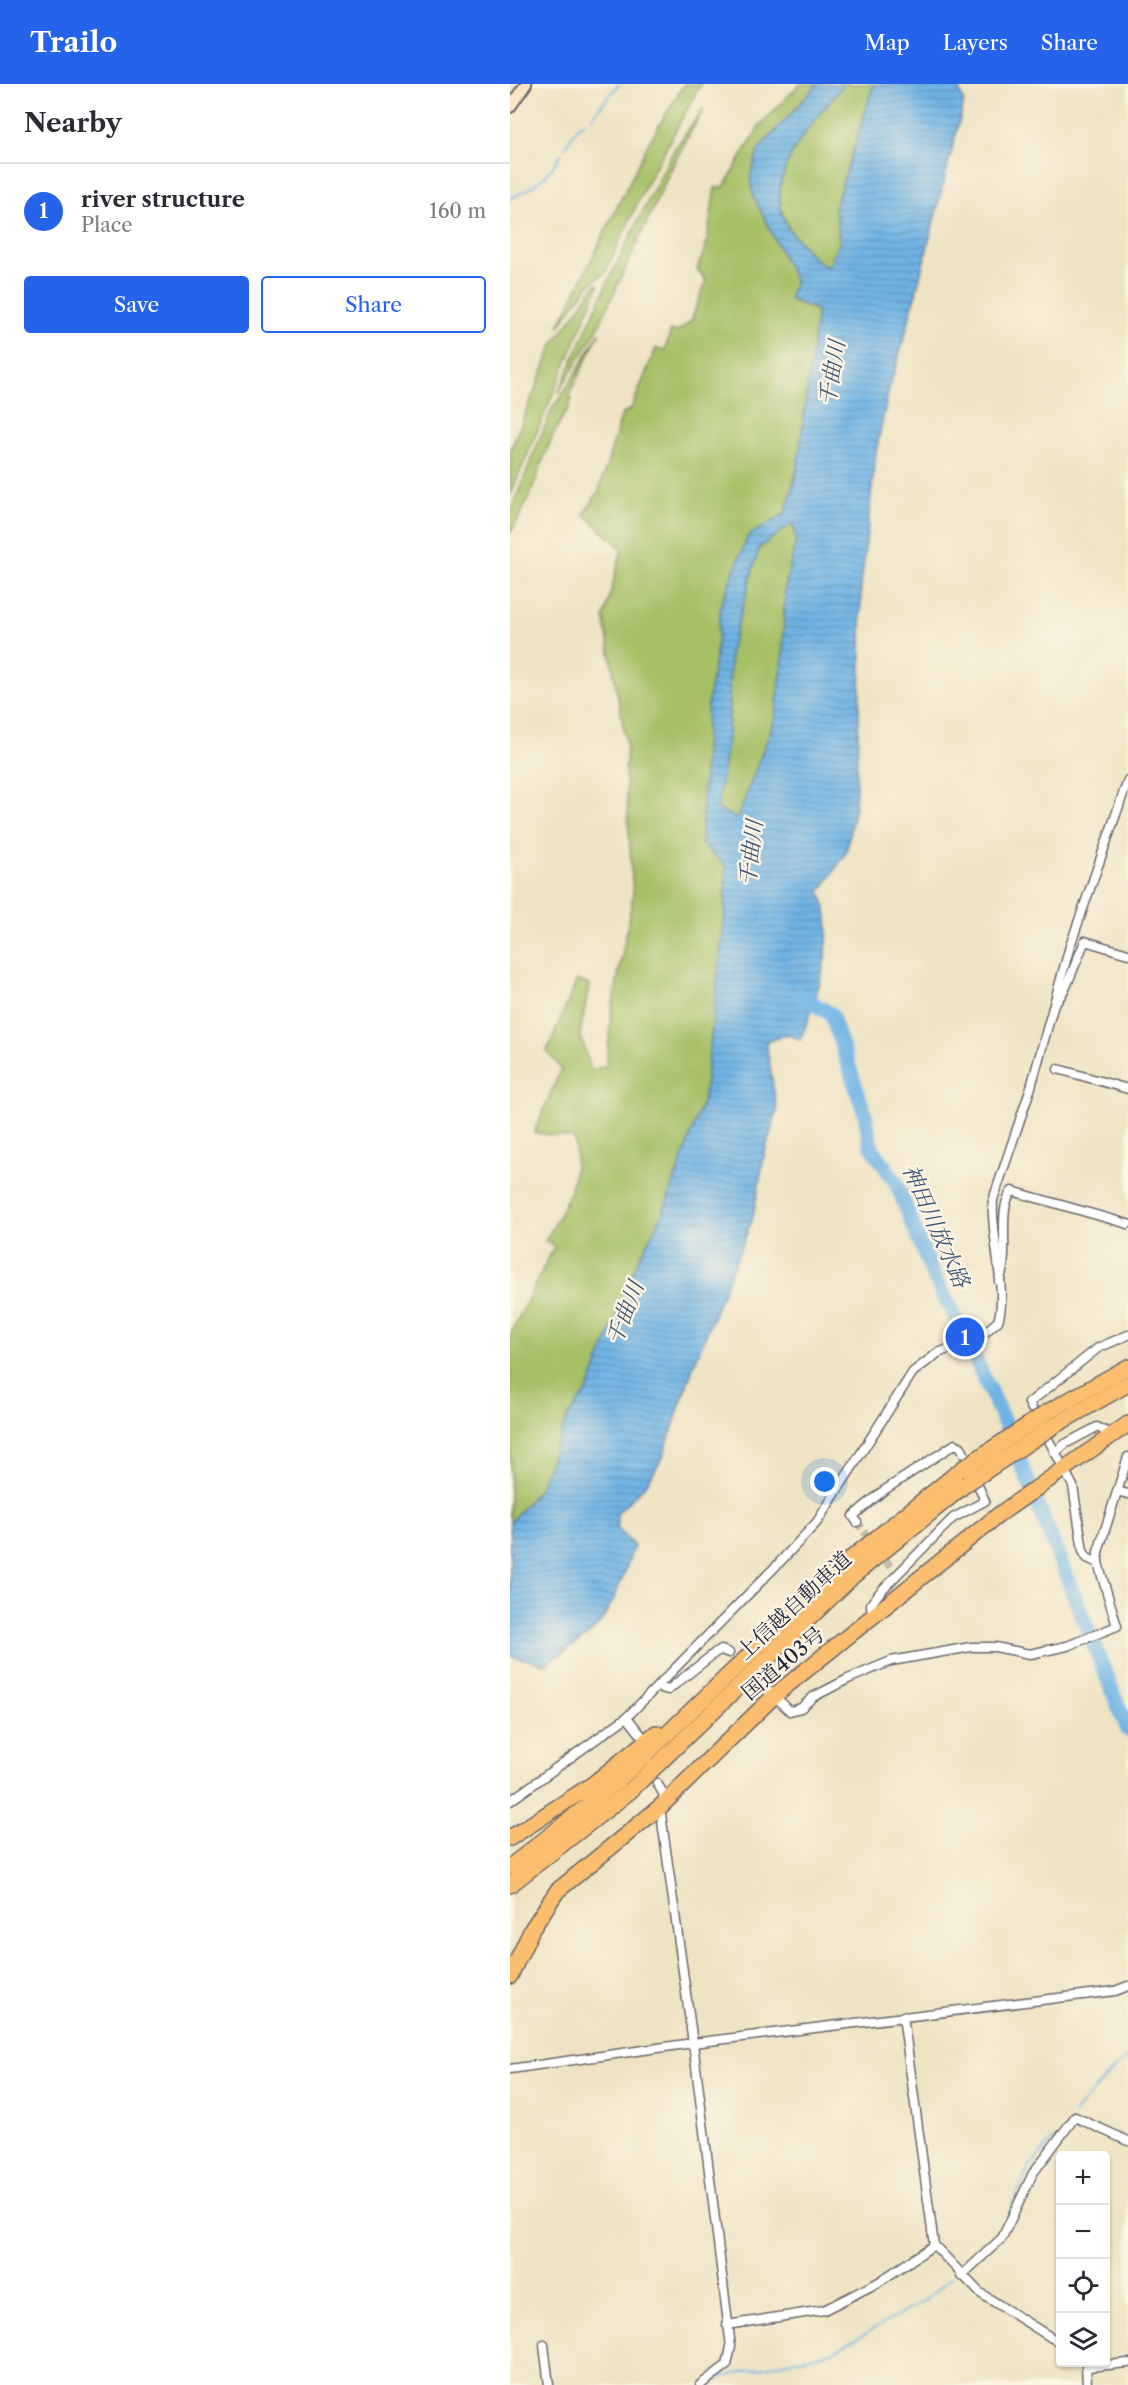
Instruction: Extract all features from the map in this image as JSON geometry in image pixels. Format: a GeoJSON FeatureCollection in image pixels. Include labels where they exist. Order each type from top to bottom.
{"type":"FeatureCollection","features":[{"type":"Feature","properties":{"kind":"highway","name":"上信越自動車道"},"geometry":{"type":"LineString","coordinates":[[510,1867],[616,1783],[805,1601],[882,1532],[1128,1367]]}},
{"type":"Feature","properties":{"kind":"highway","name":"上信越自動車道"},"geometry":{"type":"LineString","coordinates":[[1049,1420],[1128,1384]]}},
{"type":"Feature","properties":{"kind":"highway","name":"国道403号"},"geometry":{"type":"LineString","coordinates":[[510,1976],[532,1929],[557,1891],[660,1807],[775,1695],[1002,1513],[1058,1471],[1128,1424]]}},
{"type":"Feature","properties":{"kind":"highway","name":"上信越自動車道"},"geometry":{"type":"LineString","coordinates":[[510,1885],[558,1850],[628,1792],[855,1575],[964,1476]]}},
{"type":"Feature","properties":{"kind":"highway"},"geometry":{"type":"LineString","coordinates":[[510,1838],[564,1804],[633,1753],[805,1601]]}},
{"type":"Feature","properties":{"kind":"street"},"geometry":{"type":"LineString","coordinates":[[510,106],[526,84]]}},
{"type":"Feature","properties":{"kind":"street"},"geometry":{"type":"LineString","coordinates":[[510,1801],[627,1717],[658,1687],[817,1522],[913,1372],[938,1353],[981,1335],[1000,1317],[999,1282],[991,1219],[993,1200],[1077,925],[1128,780]]}},
{"type":"Feature","properties":{"kind":"street"},"geometry":{"type":"LineString","coordinates":[[1054,1005],[1066,987],[1085,941],[1128,954]]}},
{"type":"Feature","properties":{"kind":"street"},"geometry":{"type":"LineString","coordinates":[[1058,1069],[1128,1089]]}},
{"type":"Feature","properties":{"kind":"street"},"geometry":{"type":"LineString","coordinates":[[999,1282],[1005,1267],[1005,1209],[1007,1197],[1012,1191],[1128,1224]]}},
{"type":"Feature","properties":{"kind":"street"},"geometry":{"type":"LineString","coordinates":[[1098,1563],[1087,1558],[1083,1551],[1073,1486],[1058,1471],[1055,1453],[1029,1403],[1098,1348],[1128,1335]]}},
{"type":"Feature","properties":{"kind":"street"},"geometry":{"type":"LineString","coordinates":[[1055,1453],[1065,1444],[1097,1427],[1111,1434]]}},
{"type":"Feature","properties":{"kind":"street"},"geometry":{"type":"LineString","coordinates":[[857,1522],[853,1516],[883,1491],[955,1444],[962,1447],[985,1501],[953,1518],[896,1571],[870,1604],[872,1616]]}},
{"type":"Feature","properties":{"kind":"street"},"geometry":{"type":"LineString","coordinates":[[762,1684],[790,1711],[801,1708],[813,1697],[848,1679],[891,1661],[960,1648],[995,1647],[1030,1654],[1067,1646],[1117,1626],[1098,1563],[1098,1552],[1128,1457]]}},
{"type":"Feature","properties":{"kind":"street"},"geometry":{"type":"LineString","coordinates":[[1117,1491],[1128,1494]]}},
{"type":"Feature","properties":{"kind":"street"},"geometry":{"type":"LineString","coordinates":[[658,1687],[668,1690],[716,1652],[729,1653]]}},
{"type":"Feature","properties":{"kind":"street"},"geometry":{"type":"LineString","coordinates":[[627,1717],[642,1736]]}},
{"type":"Feature","properties":{"kind":"street"},"geometry":{"type":"LineString","coordinates":[[657,1783],[664,1795],[660,1807],[693,2043],[731,2347],[727,2365],[700,2385]]}},
{"type":"Feature","properties":{"kind":"street"},"geometry":{"type":"LineString","coordinates":[[510,2069],[693,2043],[1115,1991],[1128,1986]]}},
{"type":"Feature","properties":{"kind":"street"},"geometry":{"type":"LineString","coordinates":[[903,2016],[934,2245],[961,2276],[980,2293],[1056,2340]]}},
{"type":"Feature","properties":{"kind":"street"},"geometry":{"type":"LineString","coordinates":[[961,2276],[1002,2238],[1033,2173],[1076,2117],[1128,2141]]}},
{"type":"Feature","properties":{"kind":"street"},"geometry":{"type":"LineString","coordinates":[[727,2325],[824,2310],[879,2282],[934,2245]]}},
{"type":"Feature","properties":{"kind":"street"},"geometry":{"type":"LineString","coordinates":[[544,2345],[549,2385]]}},
{"type":"Feature","properties":{"kind":"street"},"geometry":{"type":"LineString","coordinates":[[1110,2364],[1128,2363]]}},
{"type":"Feature","properties":{"kind":"street"},"geometry":{"type":"LineString","coordinates":[[1087,2367],[1087,2385]]}},
{"type":"Feature","properties":{"kind":"green space"},"geometry":{"type":"Polygon","coordinates":[[[684,84],[701,84],[647,183],[605,273],[589,285],[559,326],[648,144],[684,84]]]}},
{"type":"Feature","properties":{"kind":"green space"},"geometry":{"type":"Polygon","coordinates":[[[800,84],[818,84],[759,149],[753,195],[795,281],[789,299],[817,310],[815,335],[802,439],[785,515],[748,536],[721,604],[701,843],[726,866],[725,913],[704,1097],[663,1213],[638,1260],[588,1390],[568,1416],[539,1489],[510,1523],[510,1335],[554,1247],[545,1241],[559,1217],[569,1192],[575,1166],[574,1138],[534,1133],[561,1069],[547,1051],[577,980],[589,985],[580,1034],[591,1070],[606,1066],[612,1009],[633,896],[625,770],[627,748],[604,618],[622,549],[584,514],[599,491],[622,414],[631,409],[656,348],[665,350],[671,330],[677,332],[691,321],[706,280],[697,269],[706,246],[715,188],[724,187],[760,125],[800,84]]]}},
{"type":"Feature","properties":{"kind":"green space"},"geometry":{"type":"Polygon","coordinates":[[[844,84],[874,84],[835,207],[840,241],[828,268],[815,259],[798,240],[785,220],[780,199],[782,178],[790,158],[802,138],[844,84]]]}},
{"type":"Feature","properties":{"kind":"green space"},"geometry":{"type":"Polygon","coordinates":[[[704,108],[676,159],[597,330],[558,393],[609,279],[673,151],[704,108]]]}},
{"type":"Feature","properties":{"kind":"green space"},"geometry":{"type":"Polygon","coordinates":[[[596,284],[599,285],[510,496],[510,451],[554,343],[596,284]]]}},
{"type":"Feature","properties":{"kind":"green space"},"geometry":{"type":"Polygon","coordinates":[[[600,332],[569,395],[572,399],[568,409],[510,533],[510,513],[553,406],[560,399],[600,332]]]}},
{"type":"Feature","properties":{"kind":"green space"},"geometry":{"type":"Polygon","coordinates":[[[793,523],[796,539],[785,589],[783,658],[775,719],[737,819],[717,809],[728,737],[730,651],[759,548],[793,523]]]}},
{"type":"Feature","properties":{"kind":"water","name":"千曲川"},"geometry":{"type":"Polygon","coordinates":[[[818,84],[844,84],[802,138],[790,158],[782,178],[779,199],[784,220],[797,240],[815,259],[828,268],[840,241],[835,207],[874,84],[957,84],[964,102],[907,328],[888,393],[876,452],[861,587],[861,667],[855,806],[846,853],[820,892],[826,908],[828,926],[827,946],[819,987],[800,1040],[788,1034],[766,1042],[777,1111],[765,1151],[753,1218],[693,1367],[663,1457],[647,1483],[617,1514],[617,1528],[634,1546],[619,1586],[599,1624],[581,1640],[546,1664],[510,1656],[510,1523],[539,1489],[568,1416],[588,1390],[638,1260],[663,1213],[704,1097],[725,913],[726,866],[701,843],[707,707],[716,655],[721,604],[748,536],[785,514],[796,478],[817,310],[789,299],[795,281],[753,195],[750,177],[759,149],[818,84]],[[793,523],[759,548],[730,651],[728,737],[717,809],[737,819],[775,719],[783,658],[785,589],[796,539],[793,523]]]}},
{"type":"Feature","properties":{"kind":"waterway"},"geometry":{"type":"LineString","coordinates":[[592,117],[619,84]]}},
{"type":"Feature","properties":{"kind":"waterway"},"geometry":{"type":"LineString","coordinates":[[565,147],[578,127],[585,122]]}},
{"type":"Feature","properties":{"kind":"waterway"},"geometry":{"type":"LineString","coordinates":[[510,199],[540,181],[561,154]]}},
{"type":"Feature","properties":{"kind":"waterway","name":"神田川放水路"},"geometry":{"type":"LineString","coordinates":[[799,995],[831,1014],[865,1114],[871,1146],[896,1183],[934,1277],[964,1334],[1009,1433],[1128,1730]]}},
{"type":"Feature","properties":{"kind":"waterway"},"geometry":{"type":"LineString","coordinates":[[1074,2114],[1105,2078],[1128,2056]]}},
{"type":"Feature","properties":{"kind":"waterway"},"geometry":{"type":"LineString","coordinates":[[1005,2222],[1028,2169],[1053,2139]]}},
{"type":"Feature","properties":{"kind":"waterway"},"geometry":{"type":"LineString","coordinates":[[963,2267],[1001,2232]]}},
{"type":"Feature","properties":{"kind":"waterway"},"geometry":{"type":"LineString","coordinates":[[710,2385],[721,2377],[832,2352],[924,2301],[952,2277]]}},
{"type":"Feature","properties":{"kind":"tunnel"},"geometry":{"type":"LineString","coordinates":[[857,1522],[892,1569]]}},
{"type":"Feature","properties":{"kind":"place","name":"river structure"},"geometry":{"type":"Point","coordinates":[965,1337]}}]}
